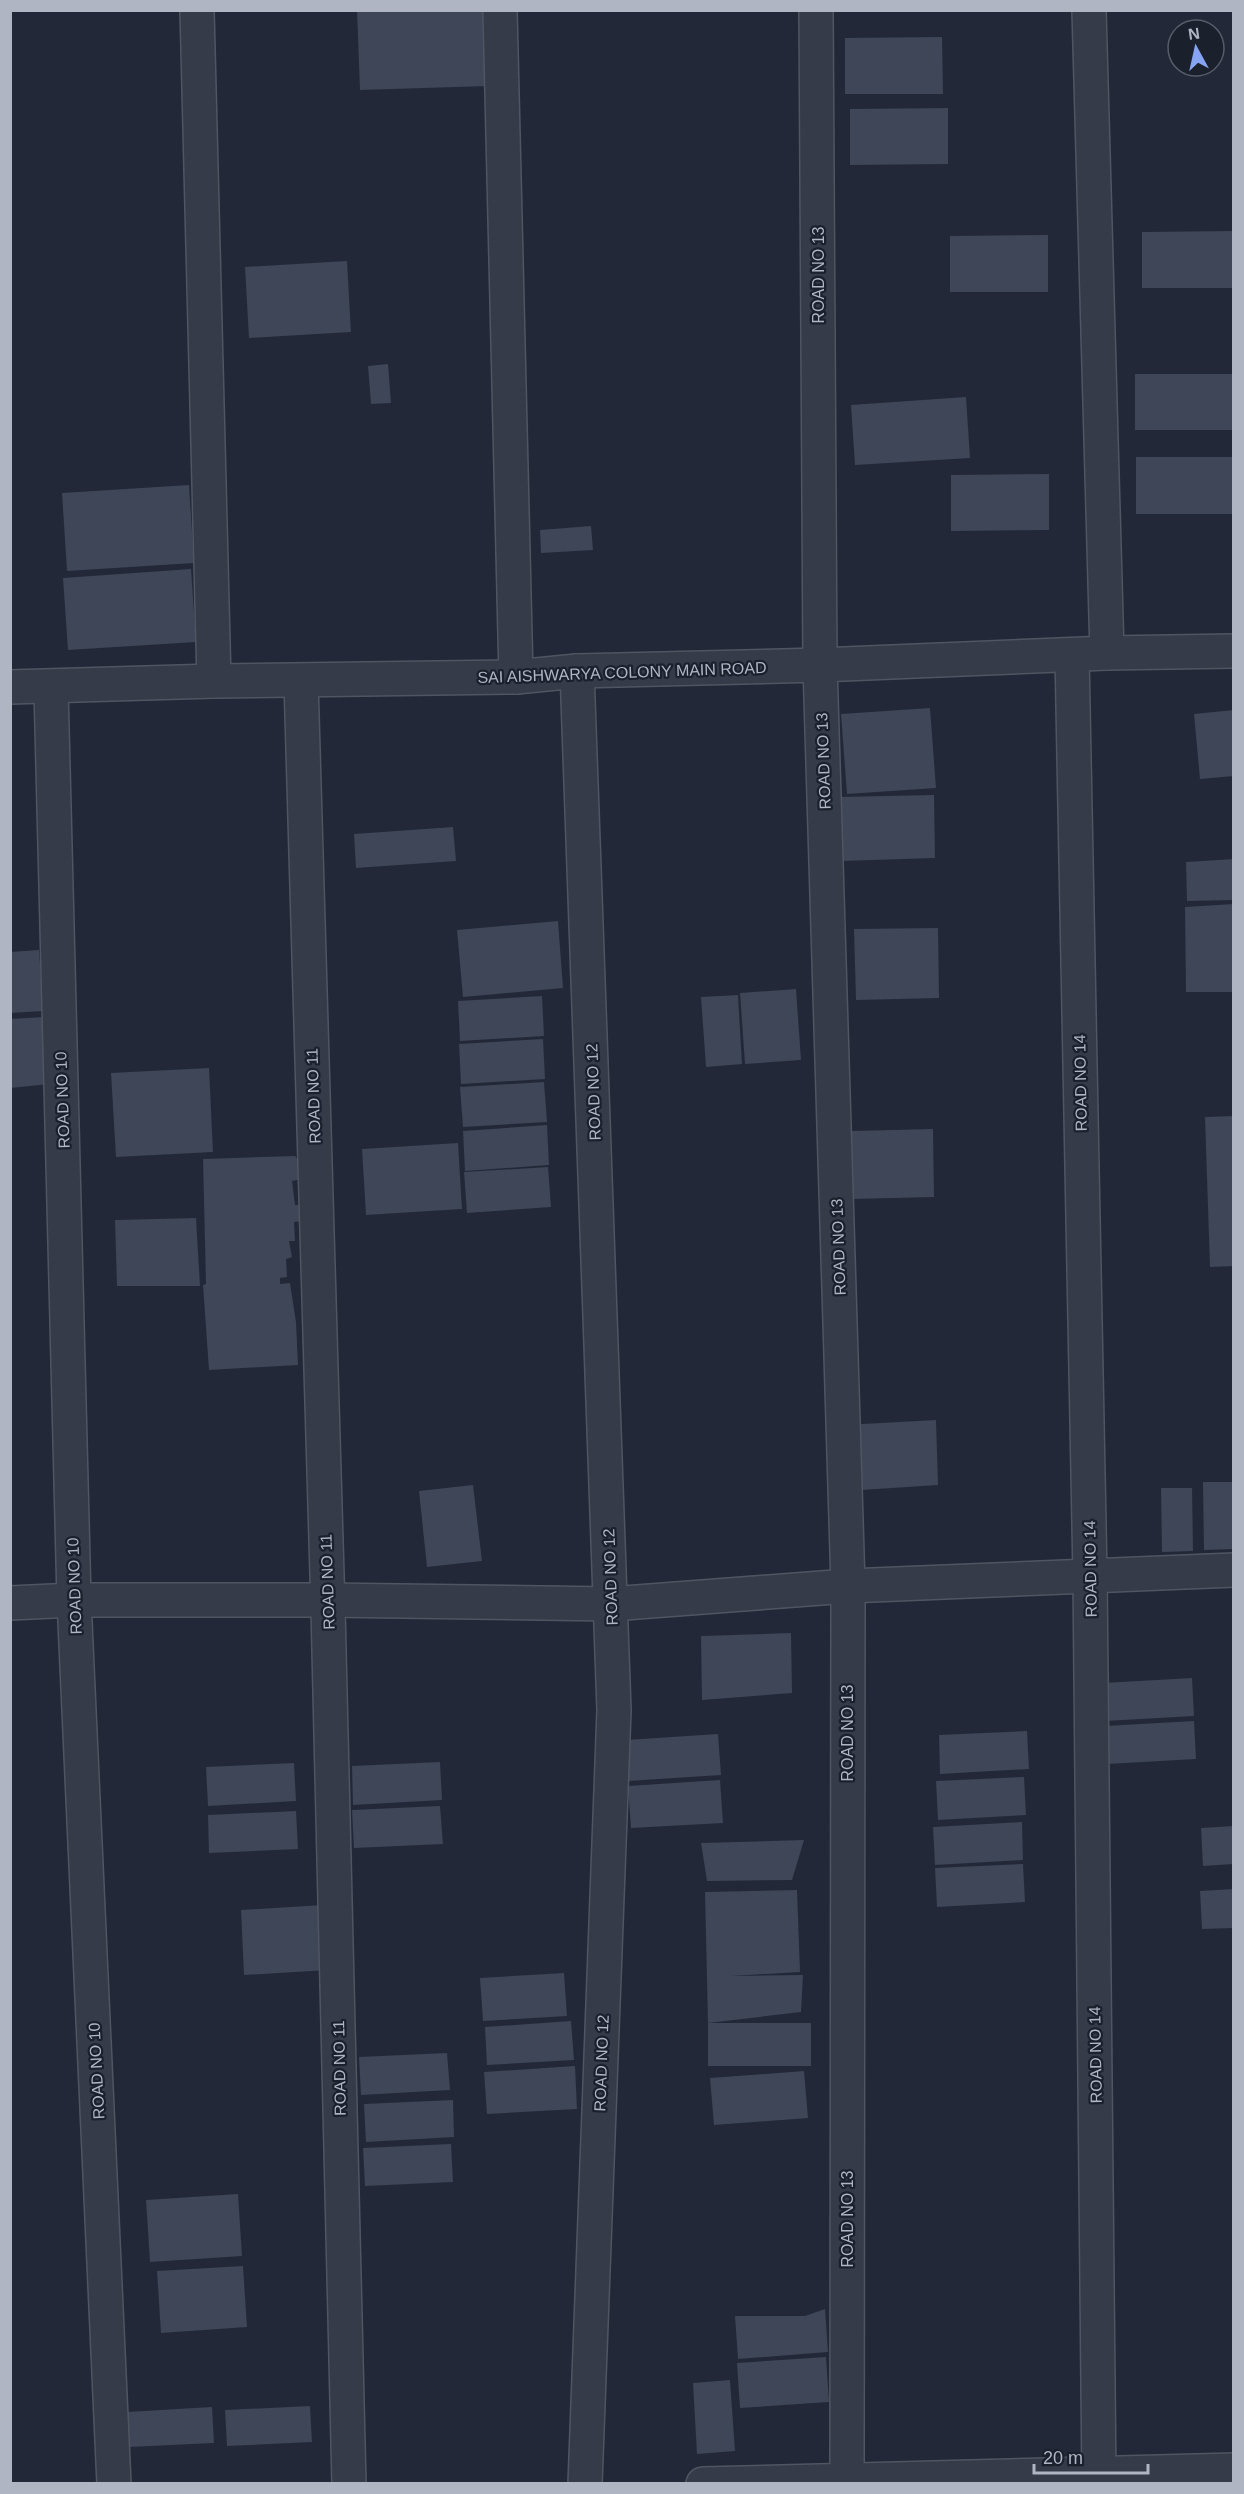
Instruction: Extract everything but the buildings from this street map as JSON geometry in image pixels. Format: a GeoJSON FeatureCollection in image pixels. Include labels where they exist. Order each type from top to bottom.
{"type":"FeatureCollection","features":[{"type":"Feature","properties":{"kind":"street"},"geometry":{"type":"LineString","coordinates":[[197,10],[214,681]]}},
{"type":"Feature","properties":{"kind":"street"},"geometry":{"type":"LineString","coordinates":[[500,10],[516,677]]}},
{"type":"Feature","properties":{"kind":"street","name":"ROAD NO 13"},"geometry":{"type":"LineString","coordinates":[[816,10],[820,665],[848,1586],[847,2481]]}},
{"type":"Feature","properties":{"kind":"street"},"geometry":{"type":"LineString","coordinates":[[1089,10],[1107,653]]}},
{"type":"Feature","properties":{"kind":"street","name":"SAI AISHWARYA COLONY MAIN ROAD"},"geometry":{"type":"LineString","coordinates":[[10,687],[51,688],[214,681],[516,677],[577,671],[820,665],[1107,653],[1233,651]]}},
{"type":"Feature","properties":{"kind":"street","name":"ROAD NO 14"},"geometry":{"type":"LineString","coordinates":[[1072,655],[1090,1576],[1099,2479]]}},
{"type":"Feature","properties":{"kind":"street","name":"ROAD NO 12"},"geometry":{"type":"LineString","coordinates":[[577,671],[614,1710],[585,2484]]}},
{"type":"Feature","properties":{"kind":"street","name":"ROAD NO 11"},"geometry":{"type":"LineString","coordinates":[[301,681],[349,2484]]}},
{"type":"Feature","properties":{"kind":"street","name":"ROAD NO 10"},"geometry":{"type":"LineString","coordinates":[[51,688],[74,1600],[114,2484]]}},
{"type":"Feature","properties":{"kind":"street"},"geometry":{"type":"LineString","coordinates":[[10,1603],[74,1600],[327,1600],[611,1604],[848,1586],[1233,1570]]}},
{"type":"Feature","properties":{"kind":"street"},"geometry":{"type":"LineString","coordinates":[[703,2484],[1099,2479],[1233,2470]]}}]}
